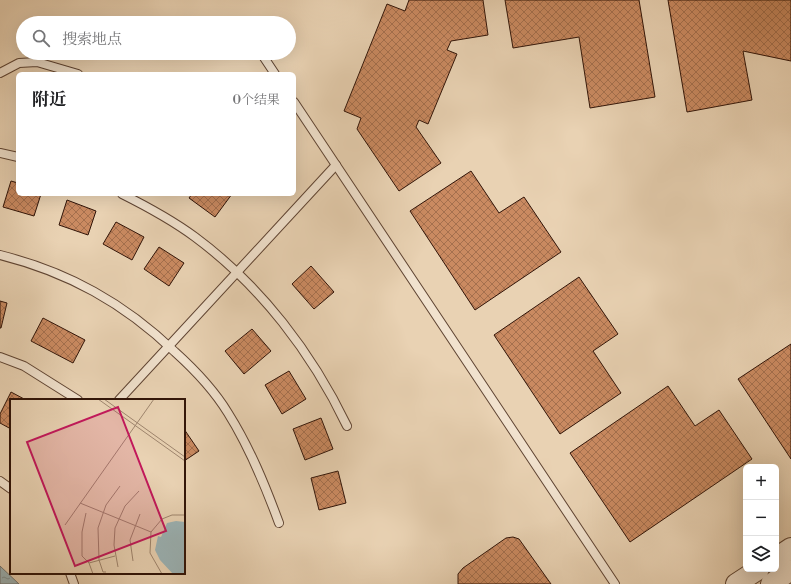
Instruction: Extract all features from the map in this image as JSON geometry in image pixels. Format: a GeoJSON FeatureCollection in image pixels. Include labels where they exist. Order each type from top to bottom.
{"type":"FeatureCollection","features":[{"type":"Feature","properties":{"kind":"street"},"geometry":{"type":"LineString","coordinates":[[779,556],[791,548]]}},
{"type":"Feature","properties":{"kind":"street"},"geometry":{"type":"LineString","coordinates":[[771,584],[791,570]]}},
{"type":"Feature","properties":{"kind":"street"},"geometry":{"type":"LineString","coordinates":[[736,584],[754,572]]}},
{"type":"Feature","properties":{"kind":"lane"},"geometry":{"type":"LineString","coordinates":[[266,60],[274,72]]}},
{"type":"Feature","properties":{"kind":"lane"},"geometry":{"type":"LineString","coordinates":[[0,74],[20,63],[37,62],[71,72]]}},
{"type":"Feature","properties":{"kind":"lane"},"geometry":{"type":"LineString","coordinates":[[296,105],[615,584]]}},
{"type":"Feature","properties":{"kind":"lane"},"geometry":{"type":"LineString","coordinates":[[0,153],[16,157]]}},
{"type":"Feature","properties":{"kind":"lane"},"geometry":{"type":"LineString","coordinates":[[120,399],[238,273],[336,165]]}},
{"type":"Feature","properties":{"kind":"lane"},"geometry":{"type":"LineString","coordinates":[[126,196],[159,213],[196,237],[238,273],[271,308],[302,347],[330,390],[347,426]]}},
{"type":"Feature","properties":{"kind":"lane"},"geometry":{"type":"LineString","coordinates":[[0,255],[30,262],[74,280],[122,307],[151,329],[170,346],[198,373],[228,413],[259,470],[278,523]]}},
{"type":"Feature","properties":{"kind":"lane"},"geometry":{"type":"LineString","coordinates":[[0,357],[24,366],[76,399]]}},
{"type":"Feature","properties":{"kind":"lane"},"geometry":{"type":"LineString","coordinates":[[0,481],[10,488]]}},
{"type":"Feature","properties":{"kind":"lane"},"geometry":{"type":"LineString","coordinates":[[70,574],[74,584]]}},
{"type":"Feature","properties":{"kind":"water"},"geometry":{"type":"Polygon","coordinates":[[[0,566],[19,584],[0,584],[0,566]]]}},
{"type":"Feature","properties":{"kind":"building"},"geometry":{"type":"Polygon","coordinates":[[[409,0],[483,0],[488,35],[451,41],[447,50],[457,54],[428,124],[419,120],[416,127],[441,163],[399,191],[357,129],[361,118],[344,111],[387,4],[405,11],[409,0]]]}},
{"type":"Feature","properties":{"kind":"building"},"geometry":{"type":"Polygon","coordinates":[[[505,0],[639,0],[655,97],[590,108],[579,37],[513,48],[505,0]]]}},
{"type":"Feature","properties":{"kind":"building"},"geometry":{"type":"Polygon","coordinates":[[[668,0],[791,0],[791,61],[743,51],[752,100],[687,112],[668,0]]]}},
{"type":"Feature","properties":{"kind":"building"},"geometry":{"type":"Polygon","coordinates":[[[471,171],[499,213],[524,197],[561,252],[475,310],[410,211],[471,171]]]}},
{"type":"Feature","properties":{"kind":"building"},"geometry":{"type":"Polygon","coordinates":[[[11,181],[16,182],[16,196],[40,196],[34,216],[3,207],[11,181]]]}},
{"type":"Feature","properties":{"kind":"building"},"geometry":{"type":"Polygon","coordinates":[[[190,196],[231,196],[215,217],[189,198],[190,196]]]}},
{"type":"Feature","properties":{"kind":"building"},"geometry":{"type":"Polygon","coordinates":[[[67,200],[96,211],[88,235],[59,225],[67,200]]]}},
{"type":"Feature","properties":{"kind":"building"},"geometry":{"type":"Polygon","coordinates":[[[116,222],[144,237],[132,260],[103,244],[116,222]]]}},
{"type":"Feature","properties":{"kind":"building"},"geometry":{"type":"Polygon","coordinates":[[[159,247],[184,263],[169,286],[144,269],[159,247]]]}},
{"type":"Feature","properties":{"kind":"building"},"geometry":{"type":"Polygon","coordinates":[[[311,266],[334,292],[314,309],[292,284],[311,266]]]}},
{"type":"Feature","properties":{"kind":"building"},"geometry":{"type":"Polygon","coordinates":[[[579,277],[618,334],[593,351],[621,393],[560,434],[494,335],[579,277]]]}},
{"type":"Feature","properties":{"kind":"building"},"geometry":{"type":"Polygon","coordinates":[[[0,301],[7,303],[1,328],[0,328],[0,301]]]}},
{"type":"Feature","properties":{"kind":"building"},"geometry":{"type":"Polygon","coordinates":[[[43,318],[85,340],[73,363],[31,341],[43,318]]]}},
{"type":"Feature","properties":{"kind":"building"},"geometry":{"type":"Polygon","coordinates":[[[252,329],[271,351],[244,374],[225,351],[252,329]]]}},
{"type":"Feature","properties":{"kind":"building"},"geometry":{"type":"Polygon","coordinates":[[[791,344],[791,459],[738,379],[791,344]]]}},
{"type":"Feature","properties":{"kind":"building"},"geometry":{"type":"Polygon","coordinates":[[[289,371],[306,399],[282,414],[265,385],[289,371]]]}},
{"type":"Feature","properties":{"kind":"building"},"geometry":{"type":"Polygon","coordinates":[[[668,386],[695,426],[719,410],[752,459],[630,542],[570,453],[668,386]]]}},
{"type":"Feature","properties":{"kind":"building"},"geometry":{"type":"Polygon","coordinates":[[[11,392],[24,399],[10,399],[10,428],[0,423],[0,414],[11,392]]]}},
{"type":"Feature","properties":{"kind":"building"},"geometry":{"type":"Polygon","coordinates":[[[321,418],[333,449],[305,460],[293,429],[321,418]]]}},
{"type":"Feature","properties":{"kind":"building"},"geometry":{"type":"Polygon","coordinates":[[[185,430],[199,451],[185,460],[185,430]]]}},
{"type":"Feature","properties":{"kind":"building"},"geometry":{"type":"Polygon","coordinates":[[[338,471],[346,503],[319,510],[311,478],[338,471]]]}},
{"type":"Feature","properties":{"kind":"building"},"geometry":{"type":"Polygon","coordinates":[[[513,537],[519,539],[551,584],[458,584],[458,574],[463,568],[506,538],[513,537]]]}}]}
